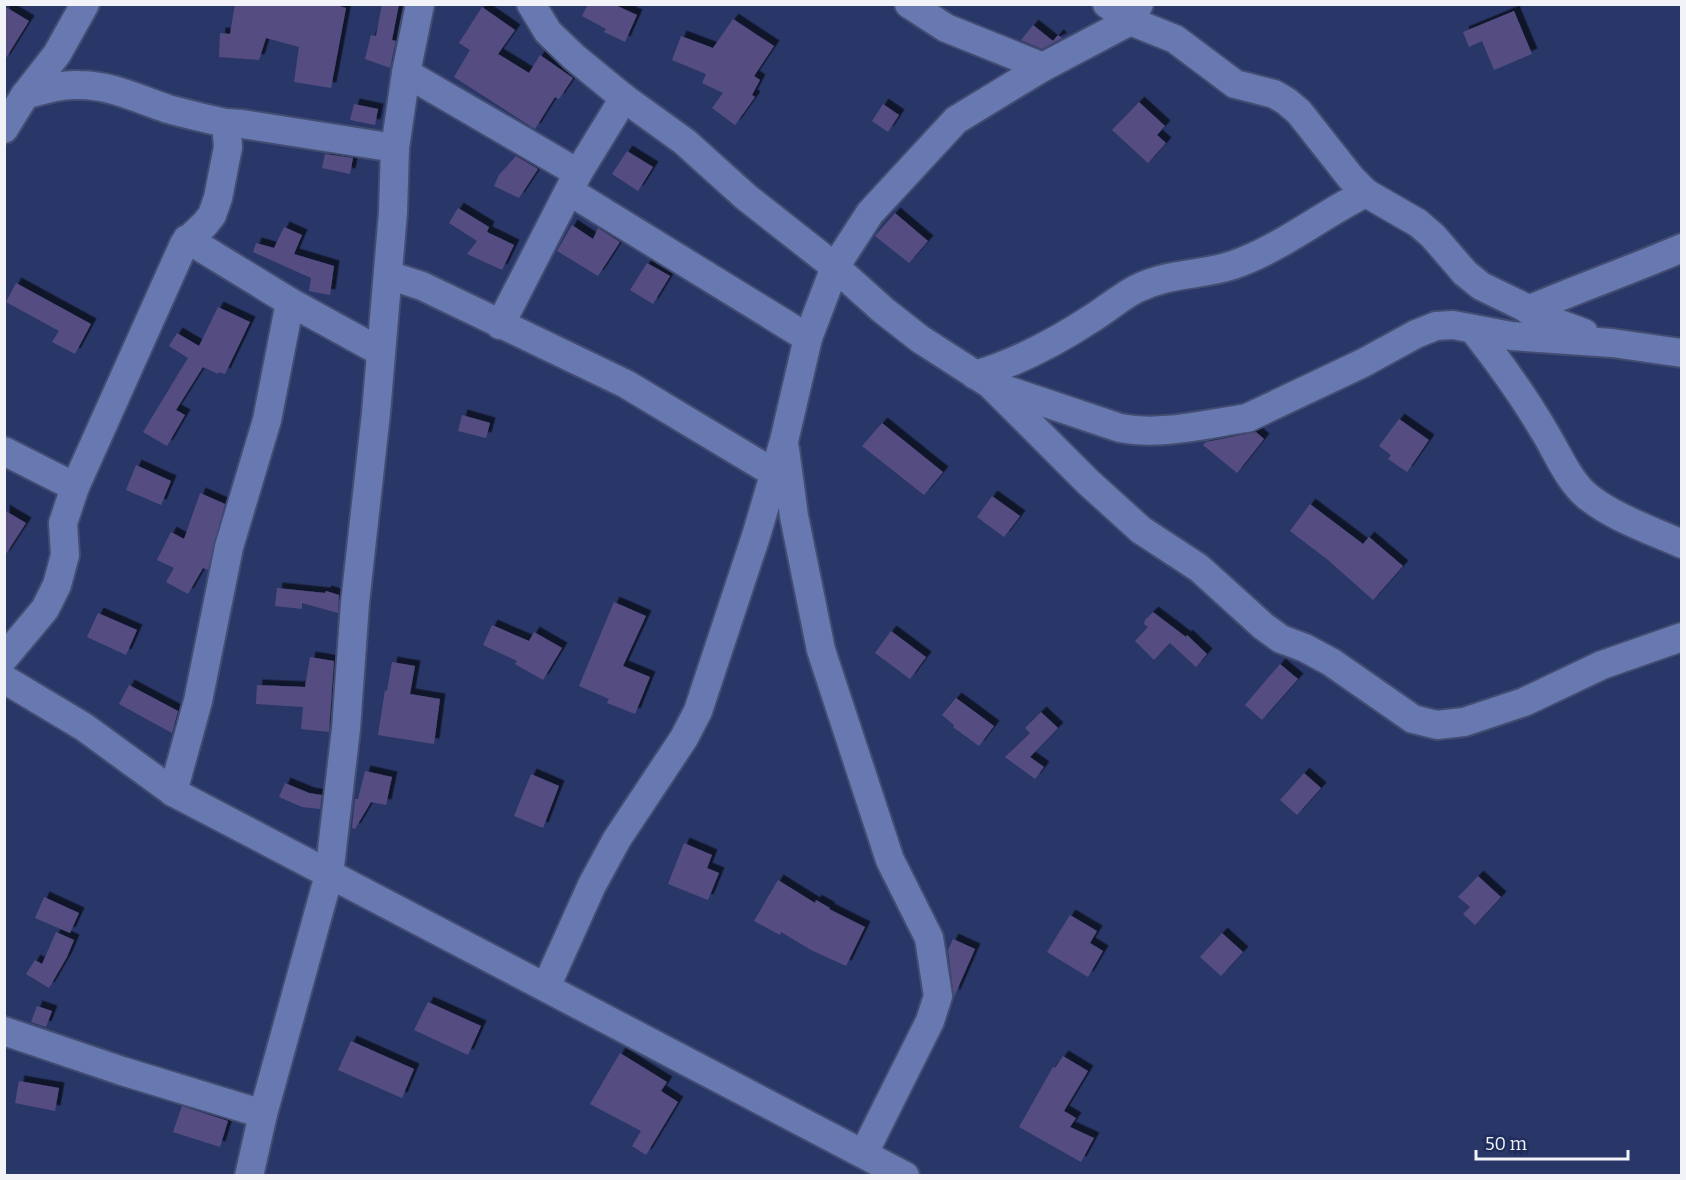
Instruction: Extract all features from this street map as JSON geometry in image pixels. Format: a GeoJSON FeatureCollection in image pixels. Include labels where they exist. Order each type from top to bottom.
{"type":"FeatureCollection","features":[{"type":"Feature","properties":{"kind":"street"},"geometry":{"type":"LineString","coordinates":[[12,109],[57,54],[86,4]]}},
{"type":"Feature","properties":{"kind":"street"},"geometry":{"type":"LineString","coordinates":[[249,1176],[263,1114],[329,874],[346,729],[355,603],[388,275],[395,148],[406,73],[420,4]]}},
{"type":"Feature","properties":{"kind":"street"},"geometry":{"type":"LineString","coordinates":[[531,4],[548,32],[574,57],[624,98],[685,142],[746,197],[835,267],[883,310],[920,339],[982,380],[1088,483],[1141,530],[1199,568],[1263,626],[1281,639],[1332,662],[1413,719],[1437,725],[1464,722],[1524,702],[1602,665],[1682,637]]}},
{"type":"Feature","properties":{"kind":"street"},"geometry":{"type":"LineString","coordinates":[[909,4],[945,28],[1043,67]]}},
{"type":"Feature","properties":{"kind":"street"},"geometry":{"type":"LineString","coordinates":[[1107,4],[1134,13],[1175,39],[1235,84],[1274,94],[1286,101],[1299,112],[1366,194],[1419,223],[1480,286],[1557,323],[1612,343]]}},
{"type":"Feature","properties":{"kind":"street"},"geometry":{"type":"LineString","coordinates":[[546,987],[597,875],[684,738],[698,711],[756,536],[784,441],[808,338],[835,267],[870,213],[956,120],[1134,13]]}},
{"type":"Feature","properties":{"kind":"street"},"geometry":{"type":"LineString","coordinates":[[406,73],[808,338]]}},
{"type":"Feature","properties":{"kind":"street"},"geometry":{"type":"LineString","coordinates":[[12,109],[53,88],[76,85],[98,86],[124,92],[167,108],[226,123],[395,148]]}},
{"type":"Feature","properties":{"kind":"street"},"geometry":{"type":"LineString","coordinates":[[500,325],[574,182],[624,98]]}},
{"type":"Feature","properties":{"kind":"street"},"geometry":{"type":"LineString","coordinates":[[4,658],[45,609],[57,585],[65,555],[63,523],[75,487],[187,239],[212,215],[218,198],[228,147],[226,123]]}},
{"type":"Feature","properties":{"kind":"street"},"geometry":{"type":"LineString","coordinates":[[982,380],[1053,343],[1135,290],[1165,277],[1232,265],[1268,250],[1340,206],[1366,194]]}},
{"type":"Feature","properties":{"kind":"street"},"geometry":{"type":"LineString","coordinates":[[187,239],[290,302],[381,352]]}},
{"type":"Feature","properties":{"kind":"street"},"geometry":{"type":"LineString","coordinates":[[1528,310],[1682,248]]}},
{"type":"Feature","properties":{"kind":"street"},"geometry":{"type":"LineString","coordinates":[[388,275],[422,286],[626,384],[774,473]]}},
{"type":"Feature","properties":{"kind":"street"},"geometry":{"type":"LineString","coordinates":[[173,792],[198,701],[229,547],[267,420],[290,302]]}},
{"type":"Feature","properties":{"kind":"street"},"geometry":{"type":"LineString","coordinates":[[982,380],[1119,428],[1139,432],[1163,431],[1246,418],[1258,414],[1298,392],[1363,363],[1416,334],[1436,326],[1453,325],[1511,336],[1612,343],[1682,353]]}},
{"type":"Feature","properties":{"kind":"street"},"geometry":{"type":"LineString","coordinates":[[1473,329],[1502,366],[1572,478],[1587,496],[1611,512],[1682,544]]}},
{"type":"Feature","properties":{"kind":"street"},"geometry":{"type":"LineString","coordinates":[[784,441],[794,516],[820,650],[890,860],[928,938],[938,996],[930,1021],[864,1154]]}},
{"type":"Feature","properties":{"kind":"street"},"geometry":{"type":"LineString","coordinates":[[4,451],[75,487]]}},
{"type":"Feature","properties":{"kind":"street"},"geometry":{"type":"LineString","coordinates":[[4,679],[84,727],[173,792],[905,1176]]}},
{"type":"Feature","properties":{"kind":"street"},"geometry":{"type":"LineString","coordinates":[[4,1031],[122,1071],[263,1114]]}},
{"type":"Feature","properties":{"kind":"building"},"geometry":{"type":"Polygon","coordinates":[[[235,4],[332,4],[346,8],[331,88],[294,82],[299,47],[266,38],[259,60],[219,57],[220,33],[230,34],[235,4]]]}},
{"type":"Feature","properties":{"kind":"building"},"geometry":{"type":"Polygon","coordinates":[[[382,4],[399,4],[392,40],[396,41],[390,68],[365,59],[371,35],[376,36],[382,4]]]}},
{"type":"Feature","properties":{"kind":"building"},"geometry":{"type":"Polygon","coordinates":[[[588,4],[613,4],[637,15],[625,42],[604,32],[606,29],[582,16],[588,4]]]}},
{"type":"Feature","properties":{"kind":"building"},"geometry":{"type":"Polygon","coordinates":[[[4,6],[29,21],[4,61],[4,6]]]}},
{"type":"Feature","properties":{"kind":"building"},"geometry":{"type":"Polygon","coordinates":[[[482,7],[515,30],[498,54],[529,73],[540,55],[573,78],[559,99],[555,97],[535,129],[454,77],[470,50],[459,43],[482,7]]]}},
{"type":"Feature","properties":{"kind":"building"},"geometry":{"type":"Polygon","coordinates":[[[1514,11],[1532,54],[1494,70],[1482,41],[1469,47],[1463,32],[1514,11]]]}},
{"type":"Feature","properties":{"kind":"building"},"geometry":{"type":"Polygon","coordinates":[[[733,19],[774,46],[754,76],[760,80],[752,95],[755,97],[735,125],[712,108],[723,93],[702,83],[706,74],[672,60],[681,36],[713,48],[733,19]]]}},
{"type":"Feature","properties":{"kind":"building"},"geometry":{"type":"Polygon","coordinates":[[[1033,25],[1053,41],[1058,35],[1062,38],[1042,49],[1021,40],[1033,25]]]}},
{"type":"Feature","properties":{"kind":"building"},"geometry":{"type":"Polygon","coordinates":[[[1139,102],[1165,126],[1157,135],[1166,143],[1148,163],[1112,130],[1139,102]]]}},
{"type":"Feature","properties":{"kind":"building"},"geometry":{"type":"Polygon","coordinates":[[[354,104],[378,109],[375,125],[350,120],[354,104]]]}},
{"type":"Feature","properties":{"kind":"building"},"geometry":{"type":"Polygon","coordinates":[[[883,104],[899,115],[888,132],[872,121],[883,104]]]}},
{"type":"Feature","properties":{"kind":"building"},"geometry":{"type":"Polygon","coordinates":[[[627,151],[653,167],[638,191],[612,174],[627,151]]]}},
{"type":"Feature","properties":{"kind":"building"},"geometry":{"type":"Polygon","coordinates":[[[325,154],[353,158],[350,174],[322,168],[325,154]]]}},
{"type":"Feature","properties":{"kind":"building"},"geometry":{"type":"Polygon","coordinates":[[[516,156],[538,169],[519,198],[494,186],[499,175],[516,156]]]}},
{"type":"Feature","properties":{"kind":"building"},"geometry":{"type":"Polygon","coordinates":[[[458,208],[489,227],[487,232],[514,245],[502,270],[467,254],[477,241],[449,223],[458,208]]]}},
{"type":"Feature","properties":{"kind":"building"},"geometry":{"type":"Polygon","coordinates":[[[895,213],[928,241],[909,263],[875,236],[895,213]]]}},
{"type":"Feature","properties":{"kind":"building"},"geometry":{"type":"Polygon","coordinates":[[[572,225],[593,239],[598,228],[620,242],[598,276],[557,251],[572,225]]]}},
{"type":"Feature","properties":{"kind":"building"},"geometry":{"type":"Polygon","coordinates":[[[284,227],[302,235],[294,254],[334,266],[330,295],[309,291],[311,278],[253,252],[256,243],[274,248],[284,227]]]}},
{"type":"Feature","properties":{"kind":"building"},"geometry":{"type":"Polygon","coordinates":[[[647,263],[670,276],[653,304],[630,290],[647,263]]]}},
{"type":"Feature","properties":{"kind":"building"},"geometry":{"type":"Polygon","coordinates":[[[16,283],[91,324],[75,354],[52,342],[59,331],[6,302],[16,283]]]}},
{"type":"Feature","properties":{"kind":"building"},"geometry":{"type":"Polygon","coordinates":[[[218,307],[250,322],[225,374],[218,372],[218,374],[203,367],[176,410],[185,415],[167,446],[143,432],[188,358],[169,346],[177,333],[199,346],[218,307]]]}},
{"type":"Feature","properties":{"kind":"building"},"geometry":{"type":"Polygon","coordinates":[[[462,415],[490,423],[486,438],[458,431],[462,415]]]}},
{"type":"Feature","properties":{"kind":"building"},"geometry":{"type":"Polygon","coordinates":[[[1399,419],[1429,440],[1407,472],[1388,459],[1391,455],[1379,446],[1399,419]]]}},
{"type":"Feature","properties":{"kind":"building"},"geometry":{"type":"Polygon","coordinates":[[[882,423],[943,472],[924,495],[862,446],[882,423]]]}},
{"type":"Feature","properties":{"kind":"building"},"geometry":{"type":"Polygon","coordinates":[[[1256,432],[1264,439],[1237,473],[1203,445],[1206,442],[1256,432]]]}},
{"type":"Feature","properties":{"kind":"building"},"geometry":{"type":"Polygon","coordinates":[[[136,465],[171,481],[161,505],[126,490],[136,465]]]}},
{"type":"Feature","properties":{"kind":"building"},"geometry":{"type":"Polygon","coordinates":[[[200,493],[225,504],[208,570],[203,568],[188,594],[166,582],[174,568],[157,560],[171,532],[184,539],[200,493]]]}},
{"type":"Feature","properties":{"kind":"building"},"geometry":{"type":"Polygon","coordinates":[[[992,496],[1020,516],[1004,537],[977,517],[992,496]]]}},
{"type":"Feature","properties":{"kind":"building"},"geometry":{"type":"Polygon","coordinates":[[[1310,504],[1363,544],[1369,537],[1403,566],[1373,600],[1328,560],[1290,531],[1310,504]]]}},
{"type":"Feature","properties":{"kind":"building"},"geometry":{"type":"Polygon","coordinates":[[[4,510],[26,523],[4,557],[4,510]]]}},
{"type":"Feature","properties":{"kind":"building"},"geometry":{"type":"Polygon","coordinates":[[[277,588],[325,593],[326,591],[339,595],[338,613],[302,603],[302,609],[275,606],[277,588]]]}},
{"type":"Feature","properties":{"kind":"building"},"geometry":{"type":"Polygon","coordinates":[[[614,602],[646,616],[623,666],[650,677],[635,714],[607,703],[609,699],[579,686],[614,602]]]}},
{"type":"Feature","properties":{"kind":"building"},"geometry":{"type":"Polygon","coordinates":[[[1153,612],[1186,637],[1187,635],[1207,654],[1196,667],[1170,643],[1154,660],[1135,641],[1148,627],[1144,624],[1145,620],[1153,612]]]}},
{"type":"Feature","properties":{"kind":"building"},"geometry":{"type":"Polygon","coordinates":[[[98,613],[137,630],[126,655],[87,637],[98,613]]]}},
{"type":"Feature","properties":{"kind":"building"},"geometry":{"type":"Polygon","coordinates":[[[492,625],[529,641],[534,632],[562,648],[543,680],[515,664],[517,661],[483,645],[492,625]]]}},
{"type":"Feature","properties":{"kind":"building"},"geometry":{"type":"Polygon","coordinates":[[[891,631],[926,657],[910,679],[875,653],[891,631]]]}},
{"type":"Feature","properties":{"kind":"building"},"geometry":{"type":"Polygon","coordinates":[[[310,657],[334,661],[329,732],[301,729],[303,707],[256,704],[257,685],[305,687],[310,657]]]}},
{"type":"Feature","properties":{"kind":"building"},"geometry":{"type":"Polygon","coordinates":[[[392,662],[415,666],[410,694],[440,699],[434,744],[378,735],[392,662]]]}},
{"type":"Feature","properties":{"kind":"building"},"geometry":{"type":"Polygon","coordinates":[[[1280,664],[1298,679],[1262,720],[1245,705],[1280,664]]]}},
{"type":"Feature","properties":{"kind":"building"},"geometry":{"type":"Polygon","coordinates":[[[129,685],[178,711],[172,733],[119,704],[129,685]]]}},
{"type":"Feature","properties":{"kind":"building"},"geometry":{"type":"Polygon","coordinates":[[[956,698],[994,726],[979,746],[953,727],[954,725],[942,715],[956,698]]]}},
{"type":"Feature","properties":{"kind":"building"},"geometry":{"type":"Polygon","coordinates":[[[1041,712],[1058,728],[1030,757],[1044,767],[1035,779],[1005,757],[1030,733],[1025,728],[1041,712]]]}},
{"type":"Feature","properties":{"kind":"building"},"geometry":{"type":"Polygon","coordinates":[[[365,771],[392,777],[386,805],[371,802],[355,829],[352,828],[355,799],[358,799],[365,771]]]}},
{"type":"Feature","properties":{"kind":"building"},"geometry":{"type":"Polygon","coordinates":[[[1304,773],[1321,788],[1297,815],[1280,800],[1304,773]]]}},
{"type":"Feature","properties":{"kind":"building"},"geometry":{"type":"Polygon","coordinates":[[[531,774],[559,786],[543,828],[514,816],[531,774]]]}},
{"type":"Feature","properties":{"kind":"building"},"geometry":{"type":"Polygon","coordinates":[[[285,783],[309,793],[322,795],[320,809],[302,807],[279,797],[285,783]]]}},
{"type":"Feature","properties":{"kind":"building"},"geometry":{"type":"Polygon","coordinates":[[[684,843],[712,855],[707,868],[719,873],[708,900],[668,884],[684,843]]]}},
{"type":"Feature","properties":{"kind":"building"},"geometry":{"type":"Polygon","coordinates":[[[1478,876],[1501,897],[1475,925],[1463,914],[1470,907],[1458,897],[1478,876]]]}},
{"type":"Feature","properties":{"kind":"building"},"geometry":{"type":"Polygon","coordinates":[[[778,880],[815,903],[816,900],[865,927],[846,966],[811,950],[781,932],[780,935],[754,921],[778,880]]]}},
{"type":"Feature","properties":{"kind":"building"},"geometry":{"type":"Polygon","coordinates":[[[44,897],[79,913],[70,933],[35,918],[44,897]]]}},
{"type":"Feature","properties":{"kind":"building"},"geometry":{"type":"Polygon","coordinates":[[[1070,915],[1097,931],[1090,943],[1103,951],[1088,977],[1047,952],[1070,915]]]}},
{"type":"Feature","properties":{"kind":"building"},"geometry":{"type":"Polygon","coordinates":[[[56,932],[74,940],[49,988],[26,974],[35,960],[42,964],[56,932]]]}},
{"type":"Feature","properties":{"kind":"building"},"geometry":{"type":"Polygon","coordinates":[[[1222,933],[1243,952],[1221,976],[1200,957],[1222,933]]]}},
{"type":"Feature","properties":{"kind":"building"},"geometry":{"type":"Polygon","coordinates":[[[953,939],[975,949],[954,997],[948,950],[953,939]]]}},
{"type":"Feature","properties":{"kind":"building"},"geometry":{"type":"Polygon","coordinates":[[[428,1002],[481,1026],[468,1055],[414,1030],[428,1002]]]}},
{"type":"Feature","properties":{"kind":"building"},"geometry":{"type":"Polygon","coordinates":[[[37,1006],[52,1011],[46,1027],[31,1022],[37,1006]]]}},
{"type":"Feature","properties":{"kind":"building"},"geometry":{"type":"Polygon","coordinates":[[[351,1041],[414,1069],[402,1098],[338,1070],[351,1041]]]}},
{"type":"Feature","properties":{"kind":"building"},"geometry":{"type":"Polygon","coordinates":[[[620,1053],[667,1082],[661,1091],[678,1102],[646,1155],[632,1146],[641,1131],[590,1104],[620,1053]]]}},
{"type":"Feature","properties":{"kind":"building"},"geometry":{"type":"Polygon","coordinates":[[[1063,1056],[1088,1071],[1064,1111],[1076,1118],[1070,1127],[1094,1138],[1081,1162],[1019,1127],[1053,1067],[1055,1068],[1063,1056]]]}},
{"type":"Feature","properties":{"kind":"building"},"geometry":{"type":"Polygon","coordinates":[[[19,1081],[59,1088],[55,1111],[15,1103],[19,1081]]]}},
{"type":"Feature","properties":{"kind":"building"},"geometry":{"type":"Polygon","coordinates":[[[182,1106],[228,1121],[220,1147],[173,1132],[182,1106]]]}}]}
